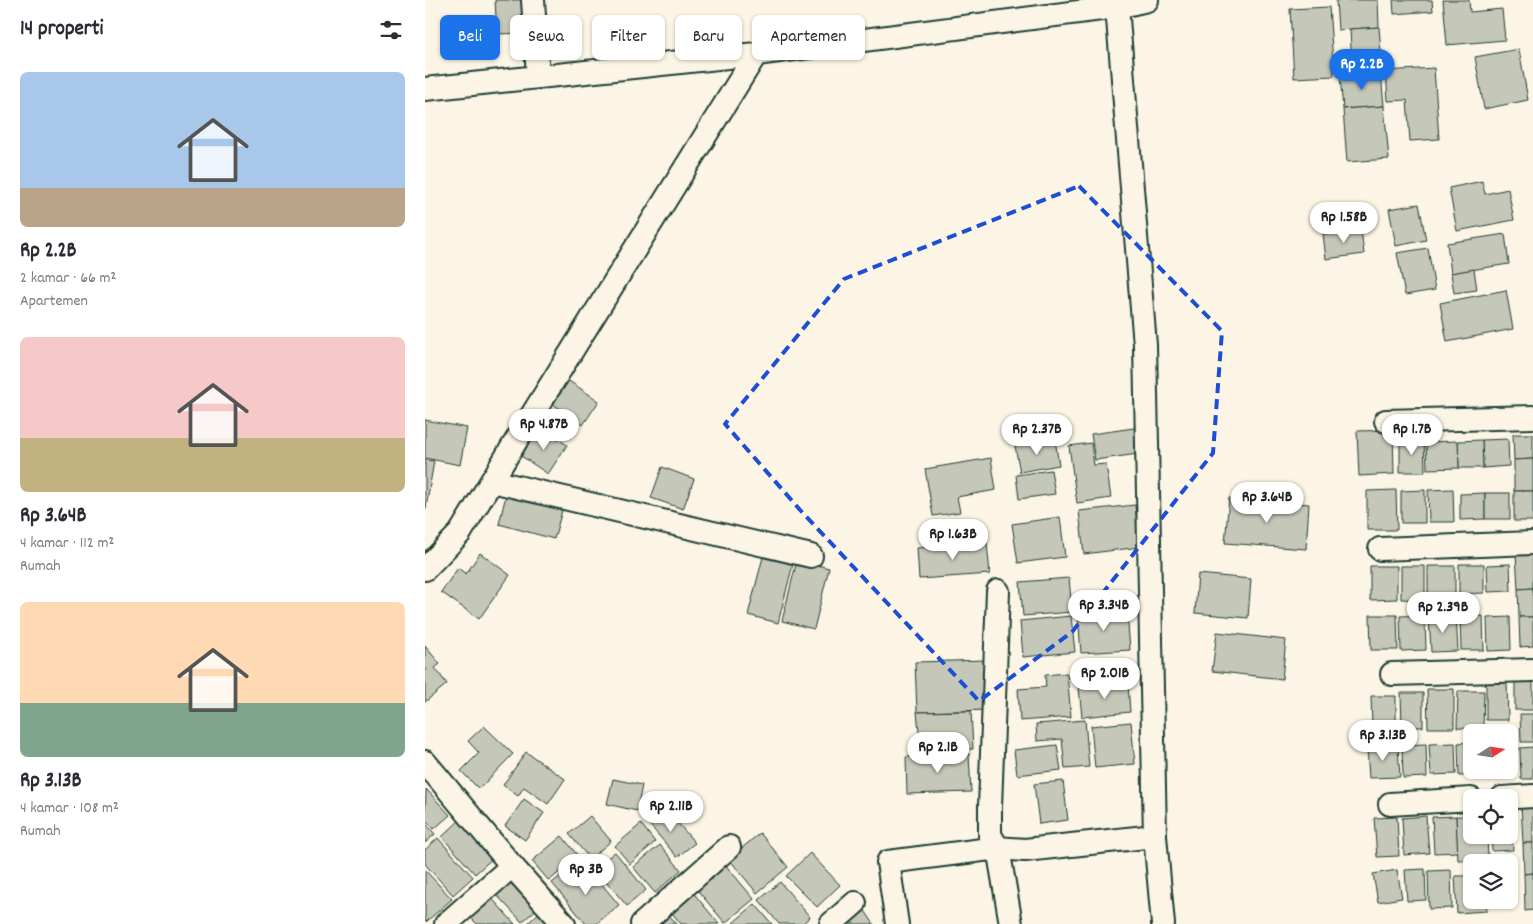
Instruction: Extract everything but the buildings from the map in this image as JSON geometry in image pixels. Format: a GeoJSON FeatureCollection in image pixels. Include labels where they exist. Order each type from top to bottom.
{"type":"FeatureCollection","features":[{"type":"Feature","properties":{"kind":"street"},"geometry":{"type":"LineString","coordinates":[[533,0],[538,77]]}},
{"type":"Feature","properties":{"kind":"street"},"geometry":{"type":"LineString","coordinates":[[865,40],[1117,7],[1147,0]]}},
{"type":"Feature","properties":{"kind":"street"},"geometry":{"type":"LineString","coordinates":[[1117,7],[1145,345],[1155,836],[1163,924]]}},
{"type":"Feature","properties":{"kind":"street"},"geometry":{"type":"LineString","coordinates":[[425,88],[752,54]]}},
{"type":"Feature","properties":{"kind":"street"},"geometry":{"type":"LineString","coordinates":[[425,569],[460,534],[752,60]]}},
{"type":"Feature","properties":{"kind":"street"},"geometry":{"type":"LineString","coordinates":[[1386,421],[1533,417]]}},
{"type":"Feature","properties":{"kind":"street"},"geometry":{"type":"LineString","coordinates":[[492,481],[811,556]]}},
{"type":"Feature","properties":{"kind":"street"},"geometry":{"type":"LineString","coordinates":[[1380,549],[1533,543]]}},
{"type":"Feature","properties":{"kind":"street"},"geometry":{"type":"LineString","coordinates":[[998,591],[990,835],[998,848],[1011,924]]}},
{"type":"Feature","properties":{"kind":"street"},"geometry":{"type":"LineString","coordinates":[[1392,674],[1533,670]]}},
{"type":"Feature","properties":{"kind":"street"},"geometry":{"type":"LineString","coordinates":[[427,770],[564,924]]}},
{"type":"Feature","properties":{"kind":"street"},"geometry":{"type":"LineString","coordinates":[[1518,797],[1533,796]]}},
{"type":"Feature","properties":{"kind":"street"},"geometry":{"type":"LineString","coordinates":[[1390,804],[1463,799]]}},
{"type":"Feature","properties":{"kind":"street"},"geometry":{"type":"LineString","coordinates":[[897,924],[888,862],[998,848],[1025,850],[1155,836]]}},
{"type":"Feature","properties":{"kind":"street"},"geometry":{"type":"LineString","coordinates":[[642,924],[729,847]]}},
{"type":"Feature","properties":{"kind":"street"},"geometry":{"type":"LineString","coordinates":[[446,924],[512,866]]}},
{"type":"Feature","properties":{"kind":"street"},"geometry":{"type":"LineString","coordinates":[[831,924],[855,903]]}},
{"type":"Feature","properties":{"kind":"highlighted area"},"geometry":{"type":"Polygon","coordinates":[[[1079,186],[1222,331],[1213,453],[1072,632],[979,701],[801,511],[725,424],[844,279],[1079,186]]]}}]}
